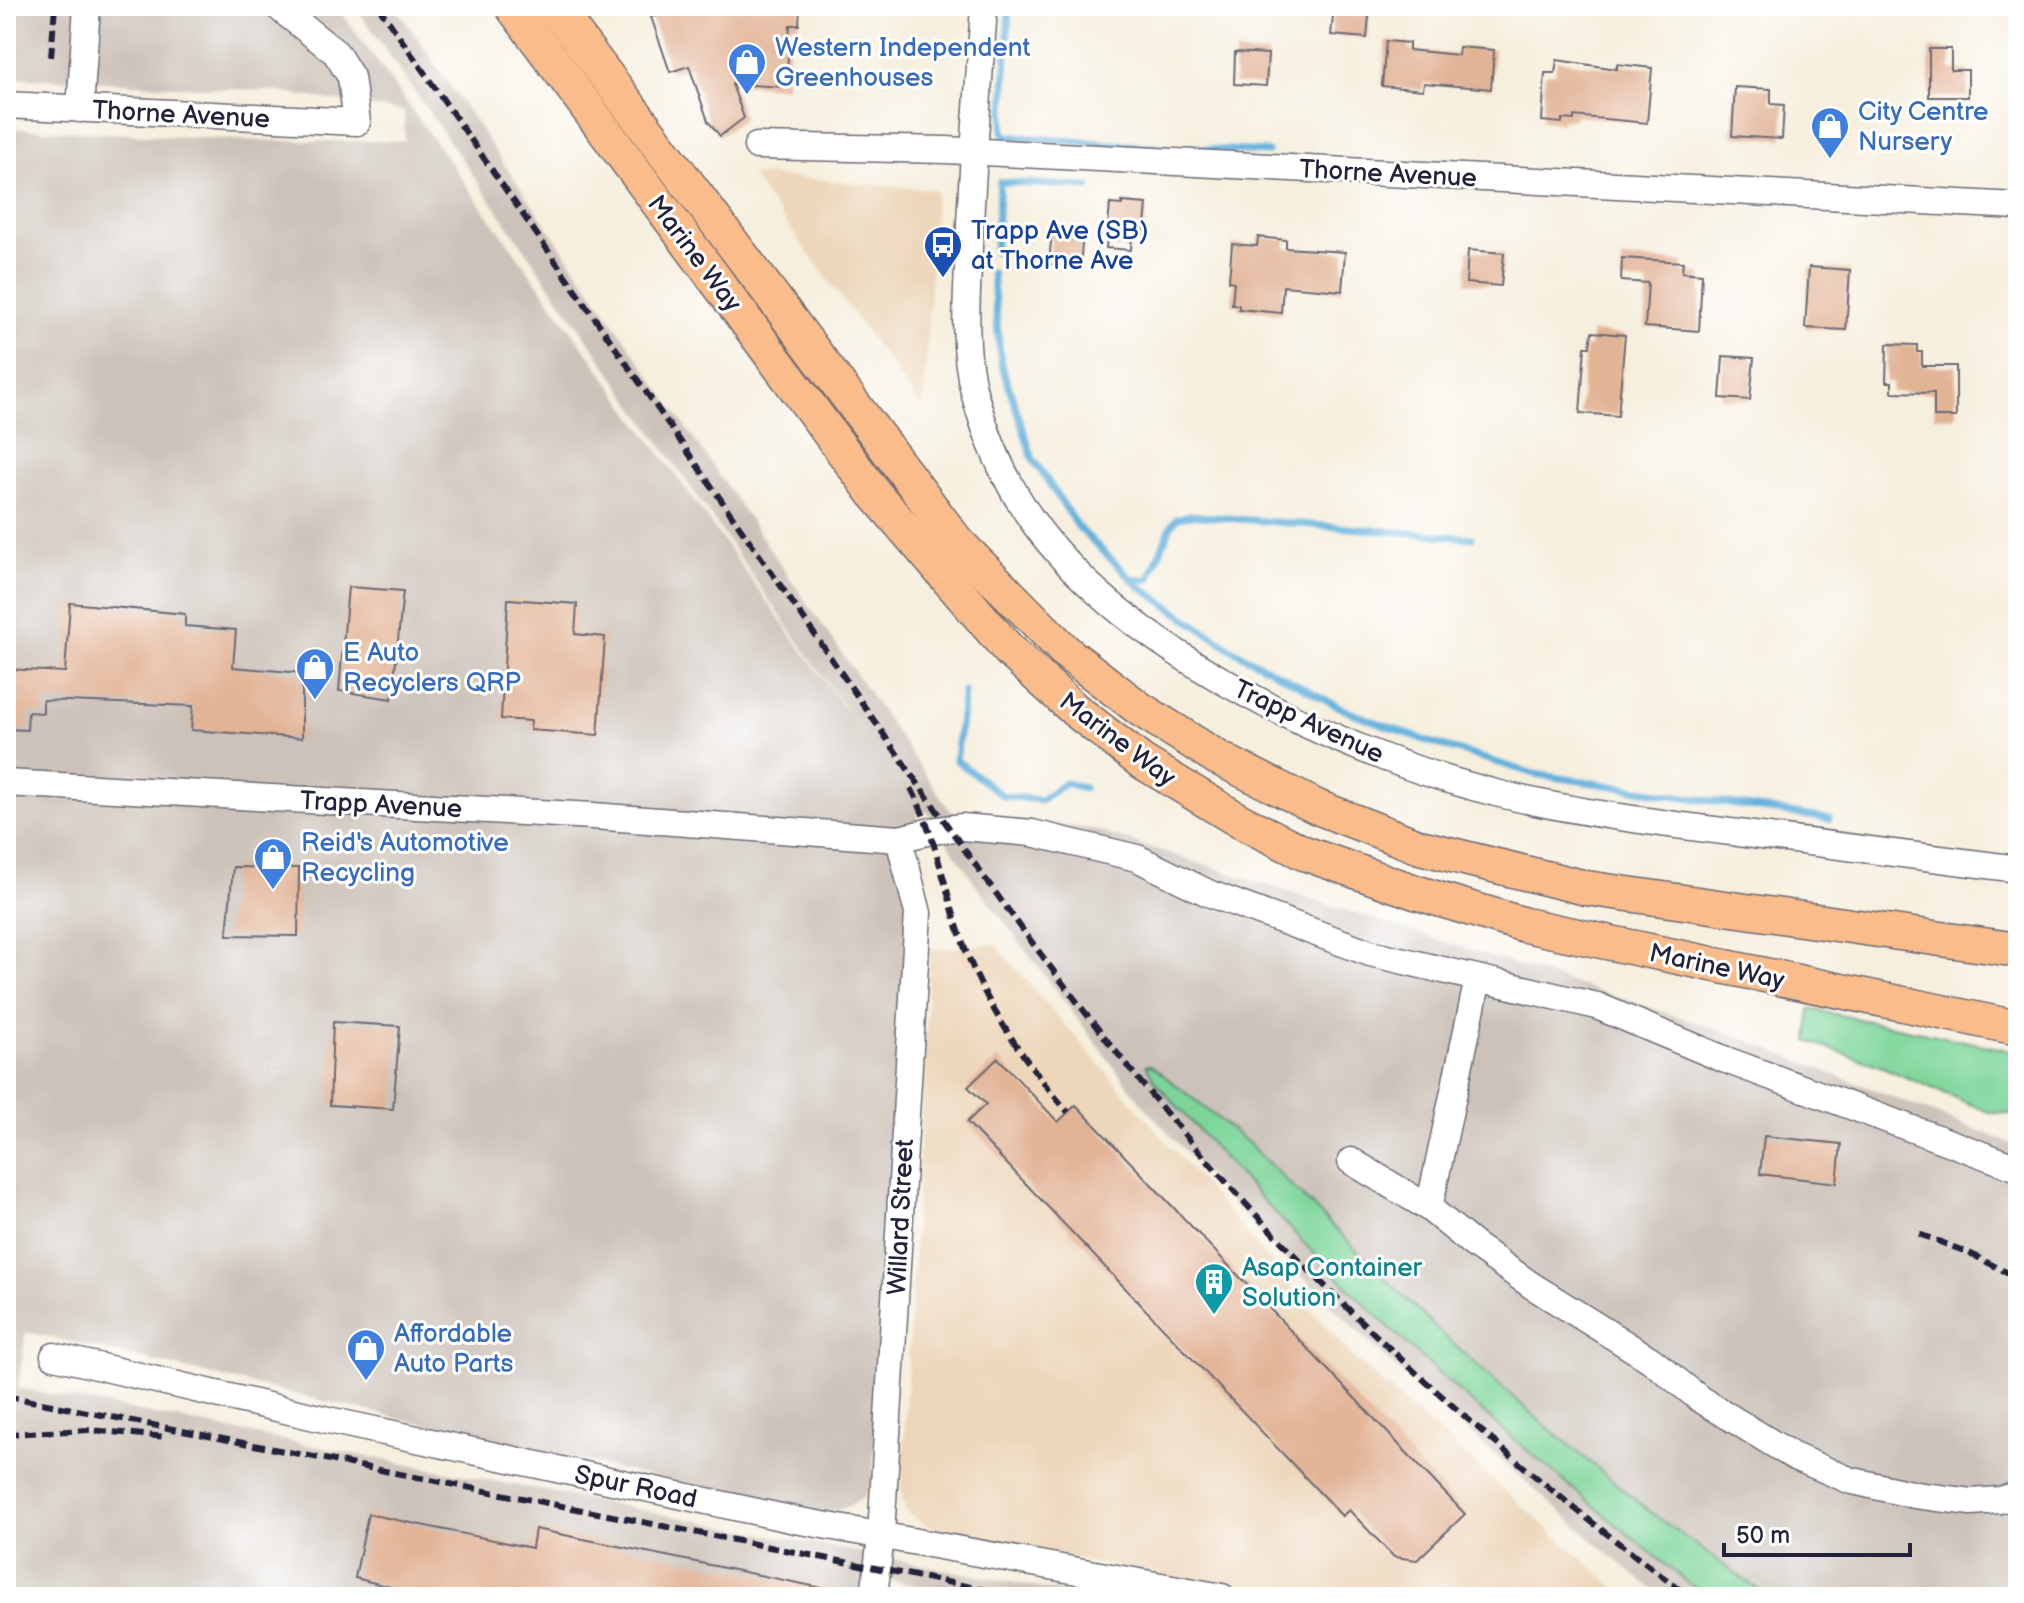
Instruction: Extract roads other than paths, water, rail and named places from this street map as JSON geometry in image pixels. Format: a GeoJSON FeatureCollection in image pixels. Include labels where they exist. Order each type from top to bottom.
{"type":"FeatureCollection","features":[{"type":"Feature","properties":{"kind":"main road","name":"Marine Way"},"geometry":{"type":"LineString","coordinates":[[512,6],[883,505],[1009,650],[1075,710],[1141,761],[1240,821],[1304,853],[1428,896],[1525,925],[2018,1028]]}},
{"type":"Feature","properties":{"kind":"main road","name":"Marine Way"},"geometry":{"type":"LineString","coordinates":[[554,6],[957,542],[1067,653],[1140,709],[1218,758],[1317,807],[1420,847],[1586,888],[2018,950]]}},
{"type":"Feature","properties":{"kind":"street"},"geometry":{"type":"LineString","coordinates":[[80,109],[87,6]]}},
{"type":"Feature","properties":{"kind":"street","name":"Thorne Avenue"},"geometry":{"type":"LineString","coordinates":[[6,105],[357,122],[351,77],[336,53],[277,6]]}},
{"type":"Feature","properties":{"kind":"street"},"geometry":{"type":"LineString","coordinates":[[974,152],[984,6]]}},
{"type":"Feature","properties":{"kind":"street","name":"Thorne Avenue"},"geometry":{"type":"LineString","coordinates":[[757,146],[974,152],[2018,206]]}},
{"type":"Feature","properties":{"kind":"street","name":"Trapp Avenue"},"geometry":{"type":"LineString","coordinates":[[974,152],[966,307],[972,386],[987,433],[1005,477],[1059,554],[1095,590],[1158,638],[1245,693],[1325,732],[1413,767],[1499,794],[1638,820],[2018,869]]}},
{"type":"Feature","properties":{"kind":"street","name":"Trapp Avenue"},"geometry":{"type":"LineString","coordinates":[[6,783],[593,816],[899,839],[962,827],[1046,835],[1137,858],[1208,893],[1370,953],[1597,1006],[1726,1060],[2018,1168]]}},
{"type":"Feature","properties":{"kind":"street","name":"Willard Street"},"geometry":{"type":"LineString","coordinates":[[874,1597],[881,1535],[918,913],[899,839]]}},
{"type":"Feature","properties":{"kind":"street"},"geometry":{"type":"LineString","coordinates":[[1429,1208],[1478,979]]}},
{"type":"Feature","properties":{"kind":"street"},"geometry":{"type":"LineString","coordinates":[[1351,1161],[1429,1208],[1531,1285],[1651,1360],[1700,1399],[1793,1456],[1849,1480],[1915,1495],[1971,1502],[2018,1495]]}},
{"type":"Feature","properties":{"kind":"street","name":"Spur Road"},"geometry":{"type":"LineString","coordinates":[[54,1356],[344,1424],[795,1520],[1222,1597]]}},
{"type":"Feature","properties":{"kind":"waterway"},"geometry":{"type":"LineString","coordinates":[[1009,6],[1003,131],[1006,136],[1167,148]]}},
{"type":"Feature","properties":{"kind":"waterway"},"geometry":{"type":"LineString","coordinates":[[1188,148],[1268,152]]}},
{"type":"Feature","properties":{"kind":"waterway"},"geometry":{"type":"LineString","coordinates":[[995,251],[1000,182],[1089,187]]}},
{"type":"Feature","properties":{"kind":"waterway"},"geometry":{"type":"LineString","coordinates":[[992,273],[1001,363],[1033,459],[1078,527],[1139,586],[1231,649],[1347,711],[1424,740],[1534,774],[1829,819]]}},
{"type":"Feature","properties":{"kind":"waterway"},"geometry":{"type":"LineString","coordinates":[[1134,580],[1149,579],[1171,526],[1176,519],[1189,515],[1472,538]]}},
{"type":"Feature","properties":{"kind":"waterway"},"geometry":{"type":"LineString","coordinates":[[964,691],[956,760],[1003,796],[1041,800],[1065,783],[1084,788]]}},
{"type":"Feature","properties":{"kind":"railway"},"geometry":{"type":"LineString","coordinates":[[51,57],[55,6]]}},
{"type":"Feature","properties":{"kind":"railway"},"geometry":{"type":"LineString","coordinates":[[378,6],[929,800],[1038,950],[1152,1095],[1274,1234],[1422,1379],[1580,1513],[1690,1597]]}},
{"type":"Feature","properties":{"kind":"railway"},"geometry":{"type":"LineString","coordinates":[[911,788],[934,846],[973,969],[1022,1054],[1068,1112]]}},
{"type":"Feature","properties":{"kind":"railway"},"geometry":{"type":"LineString","coordinates":[[1919,1234],[1969,1253],[2018,1278]]}},
{"type":"Feature","properties":{"kind":"railway"},"geometry":{"type":"LineString","coordinates":[[6,1396],[1022,1597]]}},
{"type":"Feature","properties":{"kind":"railway"},"geometry":{"type":"LineString","coordinates":[[6,1434],[90,1430],[166,1437]]}},
{"type":"Feature","properties":{"kind":"place","name":"Western Independent Greenhouses"},"geometry":{"type":"Point","coordinates":[747,96]}},
{"type":"Feature","properties":{"kind":"place","name":"City Centre Nursery"},"geometry":{"type":"Point","coordinates":[1830,160]}},
{"type":"Feature","properties":{"kind":"place","name":"Trapp Ave (SB) at Thorne Ave"},"geometry":{"type":"Point","coordinates":[943,279]}},
{"type":"Feature","properties":{"kind":"place","name":"E Auto Recyclers QRP"},"geometry":{"type":"Point","coordinates":[315,701]}},
{"type":"Feature","properties":{"kind":"place","name":"Reid's Automotive Recycling"},"geometry":{"type":"Point","coordinates":[273,891]}},
{"type":"Feature","properties":{"kind":"place","name":"Asap Container Solution"},"geometry":{"type":"Point","coordinates":[1214,1316]}},
{"type":"Feature","properties":{"kind":"place","name":"Affordable Auto Parts"},"geometry":{"type":"Point","coordinates":[366,1382]}}]}
